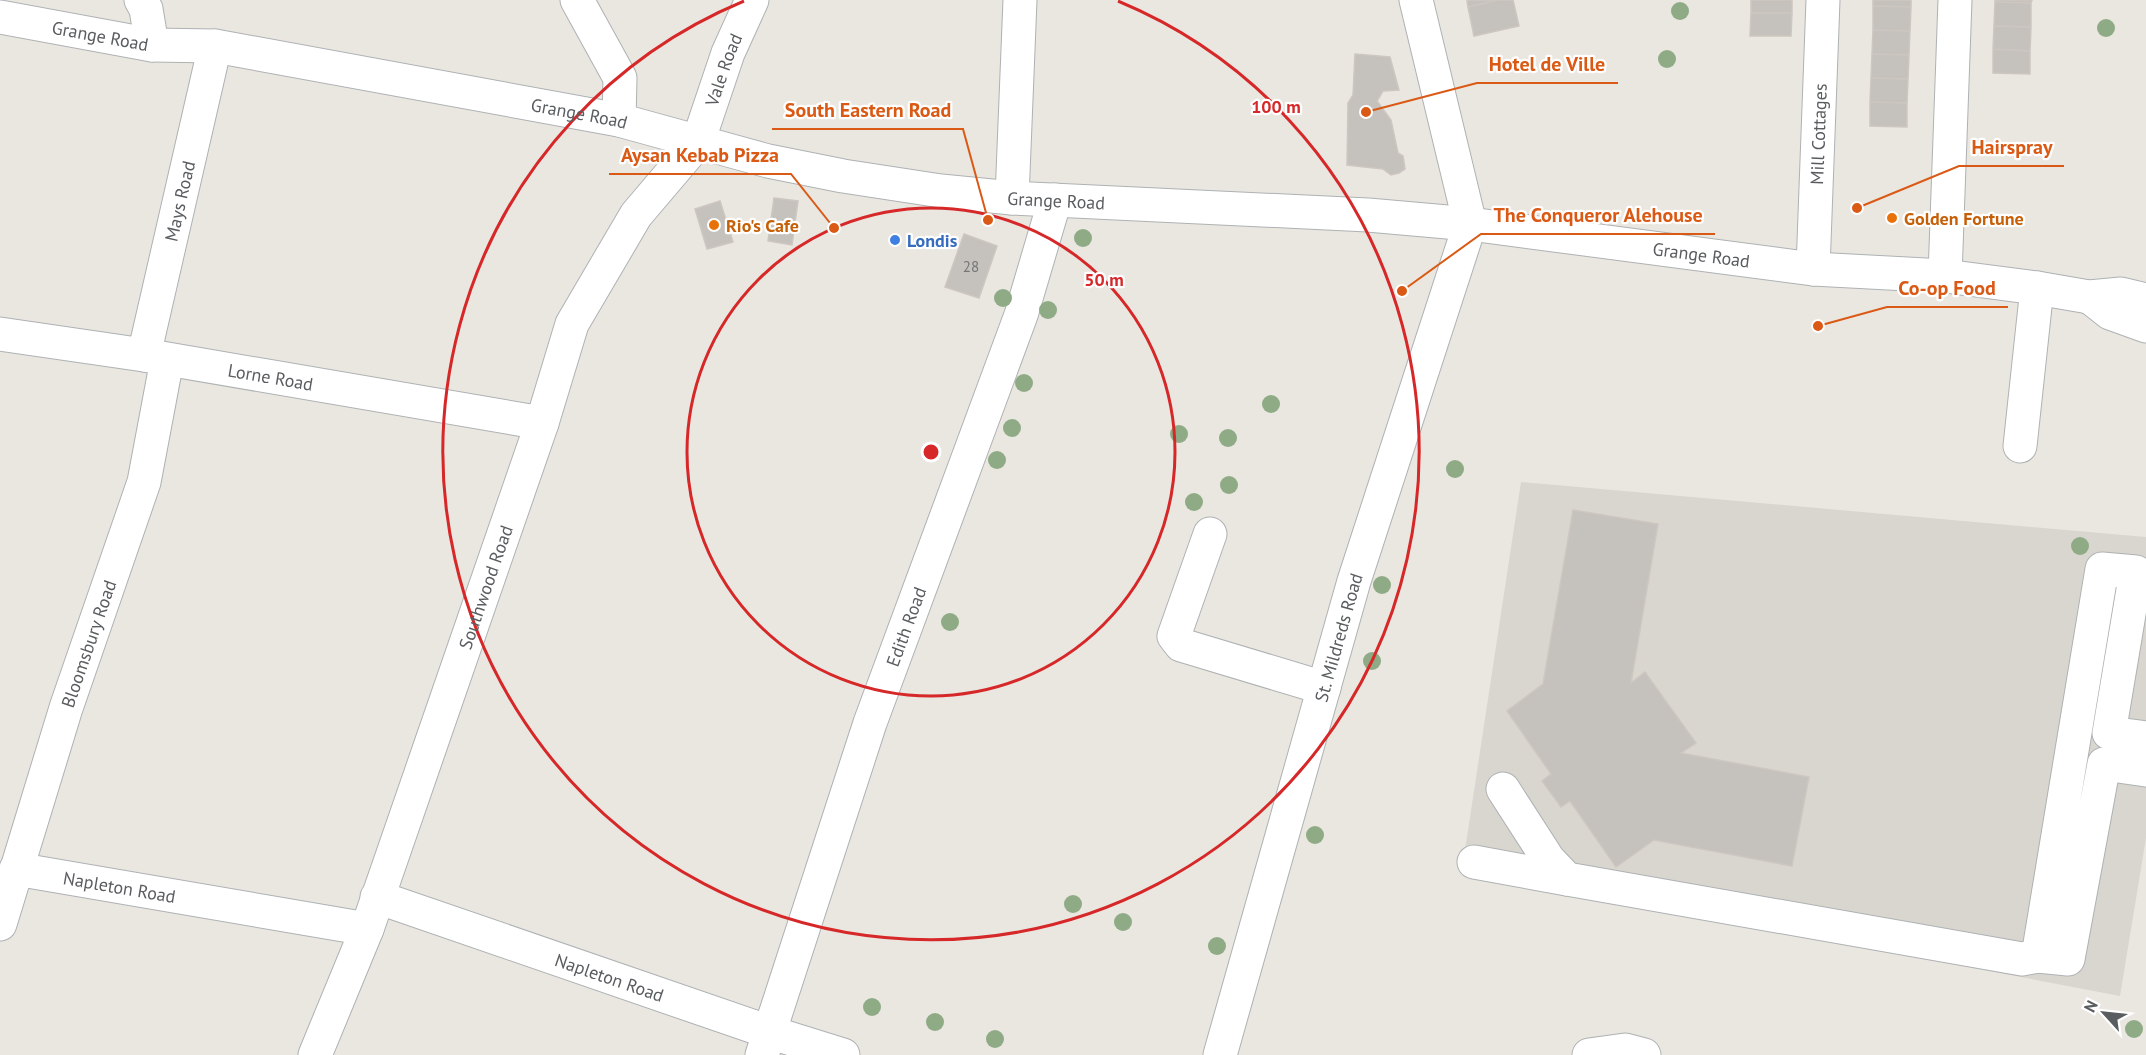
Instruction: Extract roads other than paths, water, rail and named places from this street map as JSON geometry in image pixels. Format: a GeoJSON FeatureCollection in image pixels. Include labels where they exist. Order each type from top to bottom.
{"type":"FeatureCollection","features":[{"type":"Feature","properties":{"kind":"street"},"geometry":{"type":"LineString","coordinates":[[141,0],[146,9],[152,45]]}},
{"type":"Feature","properties":{"kind":"street"},"geometry":{"type":"LineString","coordinates":[[577,0],[620,78],[619,120]]}},
{"type":"Feature","properties":{"kind":"street","name":"Vale Road"},"geometry":{"type":"LineString","coordinates":[[698,142],[728,52],[752,0]]}},
{"type":"Feature","properties":{"kind":"street"},"geometry":{"type":"LineString","coordinates":[[1012,198],[1020,0]]}},
{"type":"Feature","properties":{"kind":"street"},"geometry":{"type":"LineString","coordinates":[[1416,0],[1470,224]]}},
{"type":"Feature","properties":{"kind":"street","name":"Mill Cottages"},"geometry":{"type":"LineString","coordinates":[[1813,269],[1823,0]]}},
{"type":"Feature","properties":{"kind":"street"},"geometry":{"type":"LineString","coordinates":[[1945,276],[1955,0]]}},
{"type":"Feature","properties":{"kind":"street","name":"Grange Road"},"geometry":{"type":"LineString","coordinates":[[0,17],[152,45],[215,46],[619,120],[768,161],[843,176],[941,191],[1012,198],[1368,215],[1470,224],[1813,269],[1945,276],[2089,297],[2121,294],[2146,300]]}},
{"type":"Feature","properties":{"kind":"street","name":"Mays Road"},"geometry":{"type":"LineString","coordinates":[[155,358],[215,46]]}},
{"type":"Feature","properties":{"kind":"street","name":"Southwood Road"},"geometry":{"type":"LineString","coordinates":[[315,1055],[367,929],[542,423],[572,324],[636,215],[698,142]]}},
{"type":"Feature","properties":{"kind":"street","name":"Edith Road"},"geometry":{"type":"LineString","coordinates":[[765,1044],[870,723],[1021,315],[1055,200]]}},
{"type":"Feature","properties":{"kind":"street","name":"St. Mildreds Road"},"geometry":{"type":"LineString","coordinates":[[1220,1055],[1354,581],[1470,224]]}},
{"type":"Feature","properties":{"kind":"street"},"geometry":{"type":"LineString","coordinates":[[2020,446],[2037,288]]}},
{"type":"Feature","properties":{"kind":"street","name":"Grange Road"},"geometry":{"type":"LineString","coordinates":[[2089,297],[2109,313],[2146,326]]}},
{"type":"Feature","properties":{"kind":"street","name":"Lorne Road"},"geometry":{"type":"LineString","coordinates":[[0,334],[542,423]]}},
{"type":"Feature","properties":{"kind":"street","name":"Bloomsbury Road"},"geometry":{"type":"LineString","coordinates":[[0,924],[66,708],[144,483],[155,358]]}},
{"type":"Feature","properties":{"kind":"street"},"geometry":{"type":"LineString","coordinates":[[1210,534],[1174,636],[1181,645],[1324,687]]}},
{"type":"Feature","properties":{"kind":"street"},"geometry":{"type":"LineString","coordinates":[[2038,956],[2102,569],[2136,572],[2109,732],[2146,738]]}},
{"type":"Feature","properties":{"kind":"street"},"geometry":{"type":"LineString","coordinates":[[1474,862],[2022,959],[2038,956],[2068,959],[2104,764],[2146,770]]}},
{"type":"Feature","properties":{"kind":"street"},"geometry":{"type":"LineString","coordinates":[[1503,789],[1548,859],[1567,879]]}},
{"type":"Feature","properties":{"kind":"street","name":"Napleton Road"},"geometry":{"type":"LineString","coordinates":[[16,869],[367,929]]}},
{"type":"Feature","properties":{"kind":"street","name":"Napleton Road"},"geometry":{"type":"LineString","coordinates":[[377,897],[765,1044],[843,1055]]}},
{"type":"Feature","properties":{"kind":"street"},"geometry":{"type":"LineString","coordinates":[[1589,1055],[1624,1050],[1644,1055]]}},
{"type":"Feature","properties":{"kind":"place","name":"Hotel de Ville"},"geometry":{"type":"Point","coordinates":[1366,112]}},
{"type":"Feature","properties":{"kind":"place","name":"Hairspray"},"geometry":{"type":"Point","coordinates":[1857,208]}},
{"type":"Feature","properties":{"kind":"place","name":"Golden Fortune"},"geometry":{"type":"Point","coordinates":[1892,218]}},
{"type":"Feature","properties":{"kind":"place","name":"South Eastern Road"},"geometry":{"type":"Point","coordinates":[988,220]}},
{"type":"Feature","properties":{"kind":"place","name":"Rio's Cafe"},"geometry":{"type":"Point","coordinates":[714,225]}},
{"type":"Feature","properties":{"kind":"place","name":"Aysan Kebab Pizza"},"geometry":{"type":"Point","coordinates":[834,228]}},
{"type":"Feature","properties":{"kind":"place","name":"Londis"},"geometry":{"type":"Point","coordinates":[895,240]}},
{"type":"Feature","properties":{"kind":"place","name":"The Conqueror Alehouse"},"geometry":{"type":"Point","coordinates":[1402,291]}},
{"type":"Feature","properties":{"kind":"place","name":"Co-op Food"},"geometry":{"type":"Point","coordinates":[1818,326]}}]}
